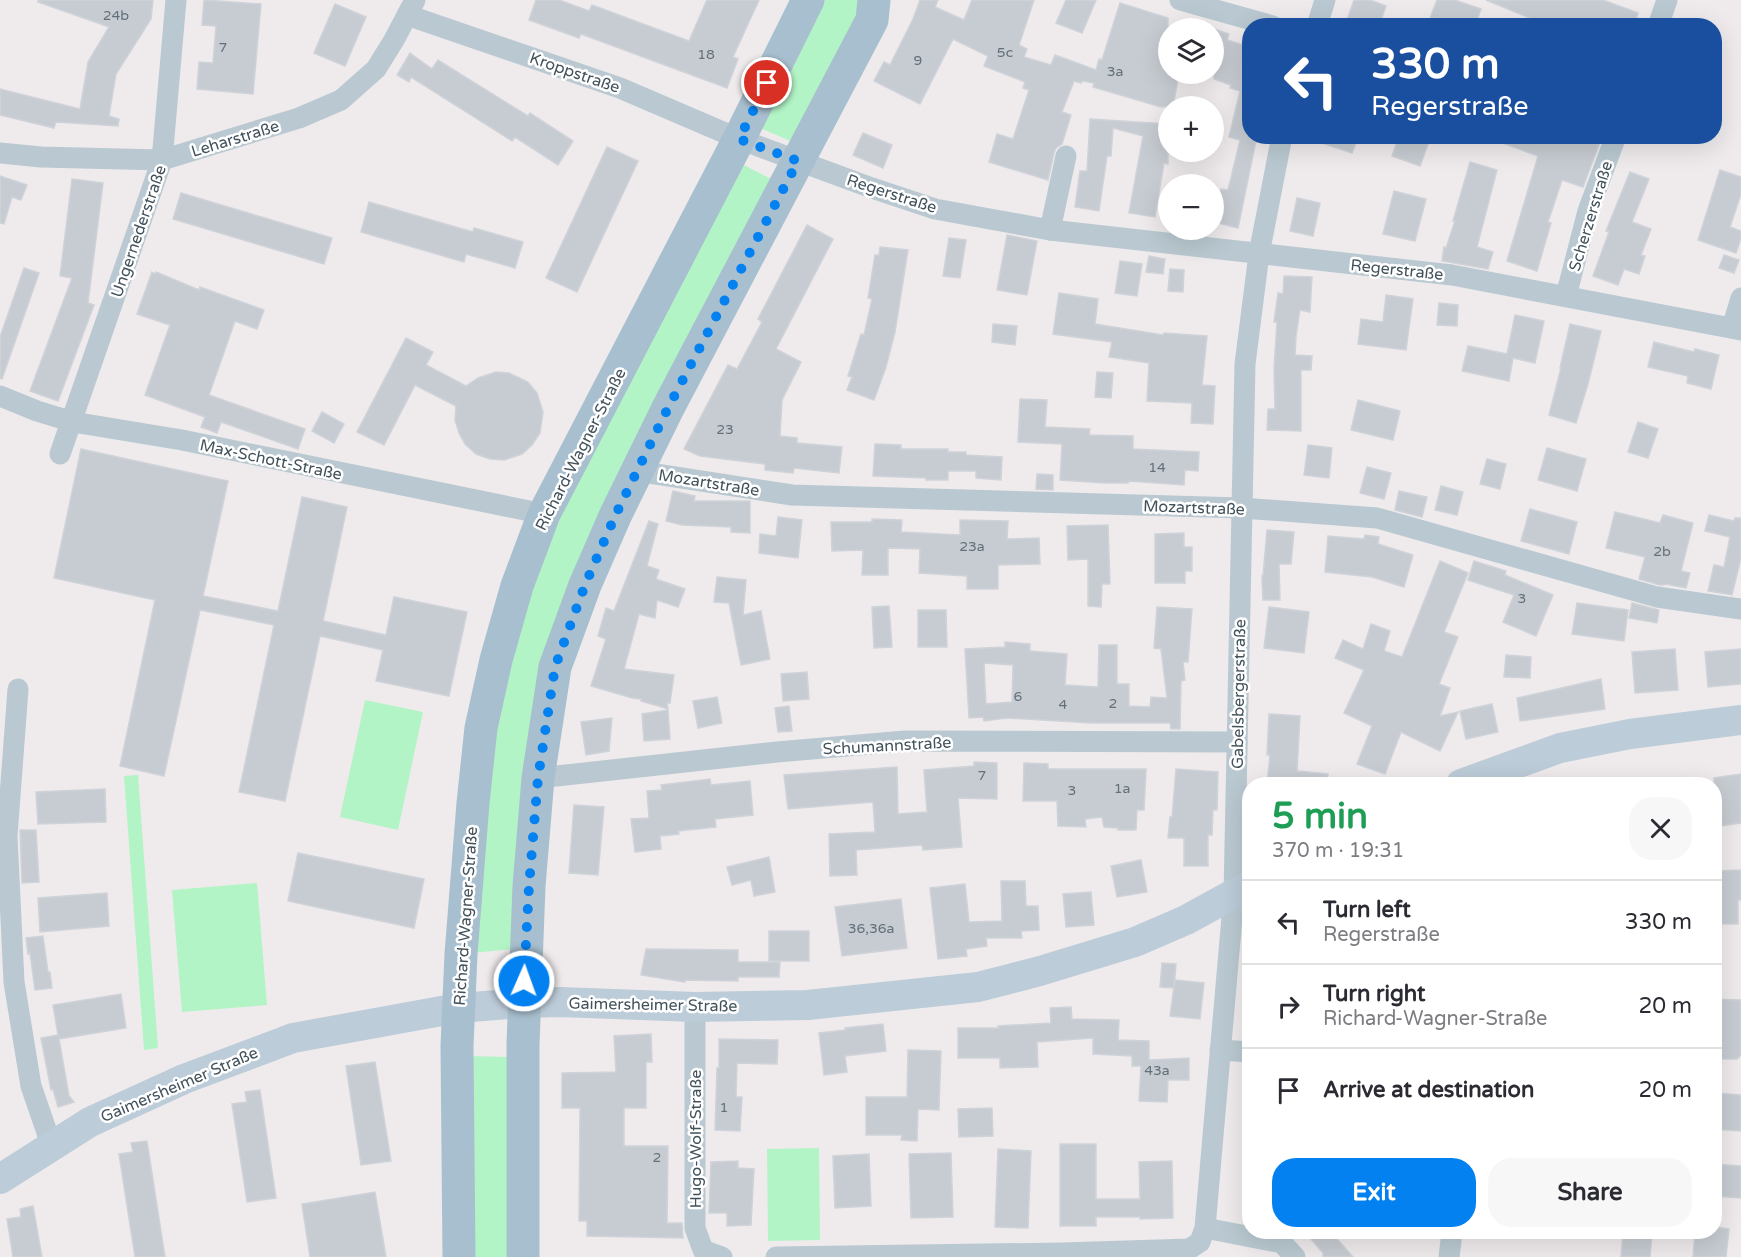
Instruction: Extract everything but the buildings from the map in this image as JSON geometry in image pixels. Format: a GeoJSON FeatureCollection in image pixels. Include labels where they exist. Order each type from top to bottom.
{"type":"FeatureCollection","features":[{"type":"Feature","properties":{"kind":"main road","name":"Richard-Wagner-Straße"},"geometry":{"type":"LineString","coordinates":[[459,1257],[458,1008],[465,897],[481,728],[496,660],[517,586],[544,514],[739,139],[808,0]]}},
{"type":"Feature","properties":{"kind":"main road"},"geometry":{"type":"LineString","coordinates":[[523,1257],[524,1003],[529,886],[538,778],[555,667],[585,585],[636,471],[876,7]]}},
{"type":"Feature","properties":{"kind":"street","name":"Ungernederstraße"},"geometry":{"type":"LineString","coordinates":[[60,454],[162,160],[176,0]]}},
{"type":"Feature","properties":{"kind":"street"},"geometry":{"type":"LineString","coordinates":[[1180,0],[1244,18]]}},
{"type":"Feature","properties":{"kind":"street"},"geometry":{"type":"LineString","coordinates":[[1319,18],[1325,0]]}},
{"type":"Feature","properties":{"kind":"street"},"geometry":{"type":"LineString","coordinates":[[1661,18],[1667,0]]}},
{"type":"Feature","properties":{"kind":"street","name":"Leharstraße"},"geometry":{"type":"LineString","coordinates":[[0,153],[41,157],[162,160],[299,118],[341,100],[376,69],[411,8]]}},
{"type":"Feature","properties":{"kind":"street","name":"Kroppstraße"},"geometry":{"type":"LineString","coordinates":[[411,8],[620,88],[739,139]]}},
{"type":"Feature","properties":{"kind":"street","name":"Regerstraße"},"geometry":{"type":"LineString","coordinates":[[739,139],[935,209],[1050,230],[1452,275],[1736,329]]}},
{"type":"Feature","properties":{"kind":"street","name":"Gabelsbergerstraße"},"geometry":{"type":"LineString","coordinates":[[1205,1228],[1220,1050],[1242,890],[1237,742],[1245,364],[1259,254],[1280,144]]}},
{"type":"Feature","properties":{"kind":"street","name":"Scherzerstraße"},"geometry":{"type":"LineString","coordinates":[[1566,296],[1588,211],[1613,144]]}},
{"type":"Feature","properties":{"kind":"street"},"geometry":{"type":"LineString","coordinates":[[1050,230],[1066,156]]}},
{"type":"Feature","properties":{"kind":"street"},"geometry":{"type":"LineString","coordinates":[[1736,329],[1741,298]]}},
{"type":"Feature","properties":{"kind":"street","name":"Max-Schott-Straße"},"geometry":{"type":"LineString","coordinates":[[0,396],[73,422],[182,440],[544,514]]}},
{"type":"Feature","properties":{"kind":"street","name":"Mozartstraße"},"geometry":{"type":"LineString","coordinates":[[636,471],[792,495],[1242,508],[1377,518],[1657,597],[1741,609]]}},
{"type":"Feature","properties":{"kind":"street"},"geometry":{"type":"LineString","coordinates":[[18,689],[8,836],[7,982],[31,1086],[52,1147]]}},
{"type":"Feature","properties":{"kind":"street"},"geometry":{"type":"LineString","coordinates":[[1480,777],[1560,748],[1630,734],[1741,720]]}},
{"type":"Feature","properties":{"kind":"street","name":"Schumannstraße"},"geometry":{"type":"LineString","coordinates":[[538,778],[777,752],[905,741],[1237,742]]}},
{"type":"Feature","properties":{"kind":"street","name":"Gaimersheimer Straße"},"geometry":{"type":"LineString","coordinates":[[0,1179],[90,1122],[184,1080],[293,1038],[458,1008],[524,1003],[560,1002],[695,1007],[808,1005],[978,987],[1135,942],[1186,921],[1242,890]]}},
{"type":"Feature","properties":{"kind":"street","name":"Hugo-Wolf-Straße"},"geometry":{"type":"LineString","coordinates":[[695,1007],[694,1228],[703,1250],[722,1257]]}},
{"type":"Feature","properties":{"kind":"street"},"geometry":{"type":"LineString","coordinates":[[1220,1050],[1242,1051]]}},
{"type":"Feature","properties":{"kind":"street"},"geometry":{"type":"LineString","coordinates":[[776,1257],[1063,1255],[1189,1249],[1200,1242],[1205,1228],[1242,1235]]}},
{"type":"Feature","properties":{"kind":"street"},"geometry":{"type":"LineString","coordinates":[[1261,1239],[1282,1243],[1295,1257]]}},
{"type":"Feature","properties":{"kind":"street"},"geometry":{"type":"LineString","coordinates":[[1449,1257],[1451,1239]]}},
{"type":"Feature","properties":{"kind":"green space"},"geometry":{"type":"Polygon","coordinates":[[[820,0],[864,0],[795,143],[753,125],[820,0]]]}},
{"type":"Feature","properties":{"kind":"green space"},"geometry":{"type":"Polygon","coordinates":[[[736,161],[781,184],[554,649],[513,949],[472,953],[488,749],[513,633],[562,499],[736,161]]]}},
{"type":"Feature","properties":{"kind":"green space"},"geometry":{"type":"Polygon","coordinates":[[[365,700],[423,712],[398,830],[340,817],[365,700]]]}},
{"type":"Feature","properties":{"kind":"green space"},"geometry":{"type":"Polygon","coordinates":[[[138,775],[158,1048],[144,1050],[124,776],[138,775]]]}},
{"type":"Feature","properties":{"kind":"green space"},"geometry":{"type":"Polygon","coordinates":[[[257,883],[267,1005],[182,1012],[172,890],[257,883]]]}},
{"type":"Feature","properties":{"kind":"green space"},"geometry":{"type":"Polygon","coordinates":[[[468,1056],[514,1057],[515,1257],[470,1257],[468,1056]]]}},
{"type":"Feature","properties":{"kind":"green space"},"geometry":{"type":"Polygon","coordinates":[[[819,1148],[820,1240],[768,1241],[767,1149],[819,1148]]]}},
{"type":"Feature","properties":{"kind":"route"},"geometry":{"type":"LineString","coordinates":[[524,981],[538,778],[555,667],[585,585],[616,514],[668,408],[798,161],[739,139],[767,83]]}}]}
